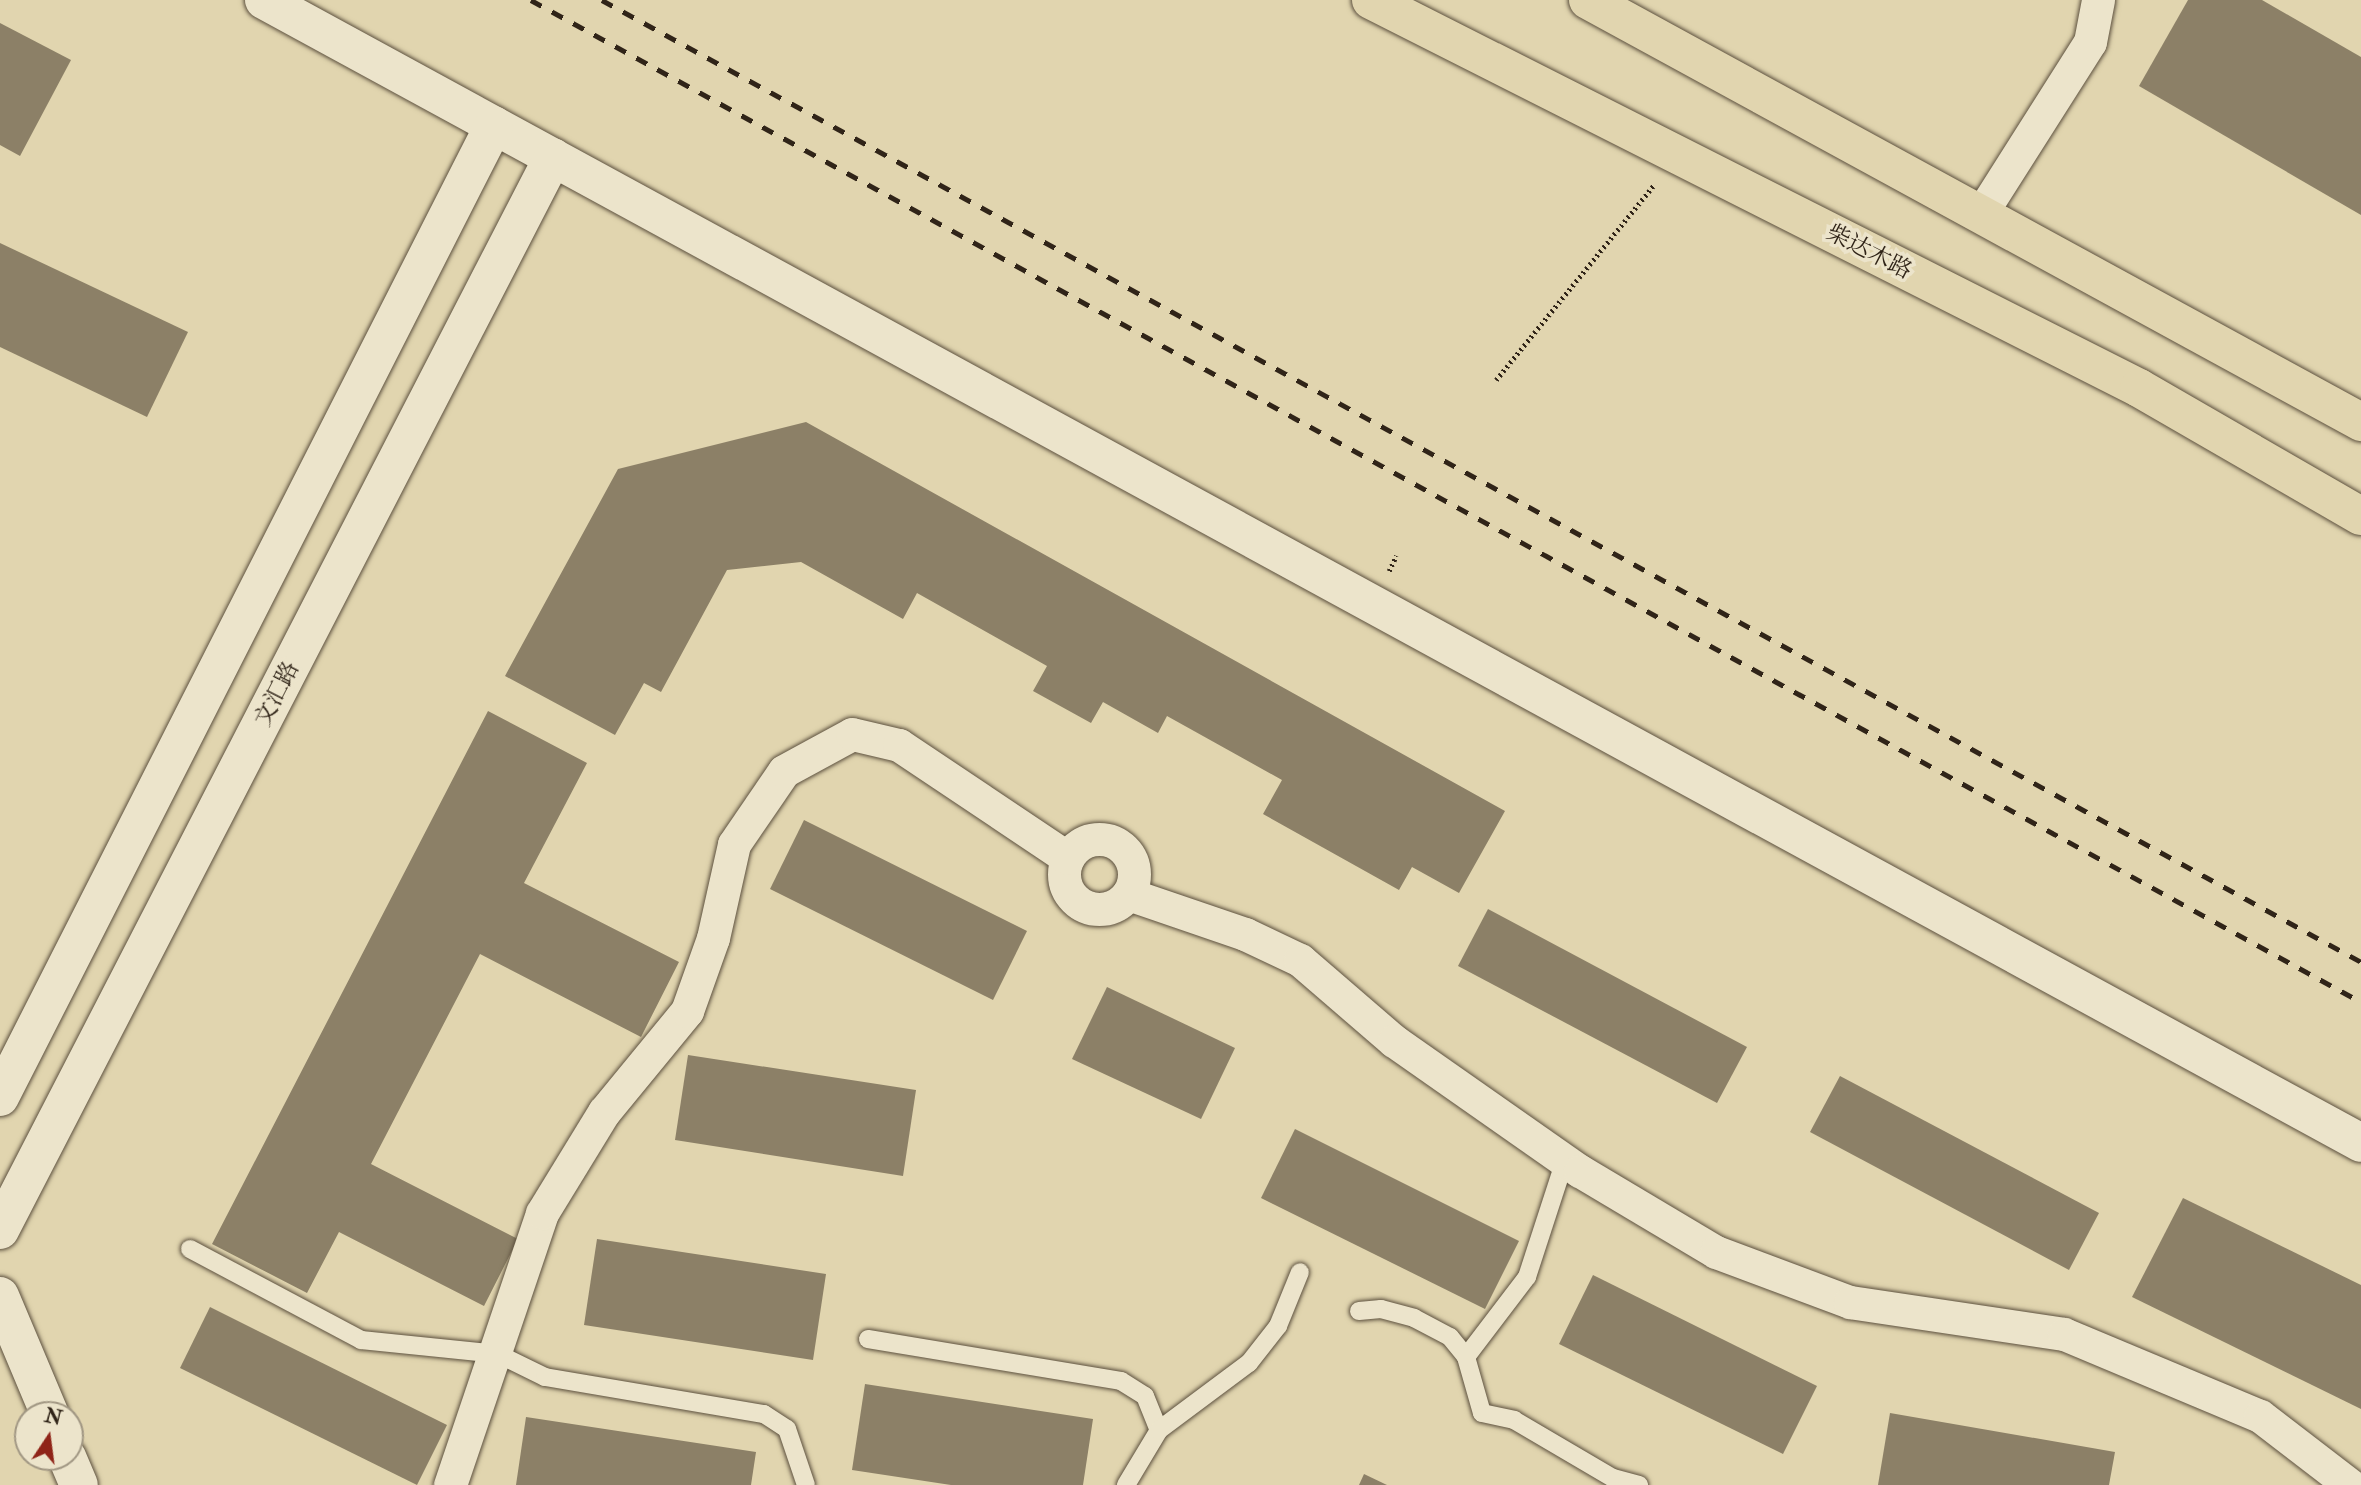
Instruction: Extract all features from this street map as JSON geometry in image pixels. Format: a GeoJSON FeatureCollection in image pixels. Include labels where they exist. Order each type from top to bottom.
{"type":"FeatureCollection","features":[{"type":"Feature","properties":{"kind":"highway","name":"柴达木路"},"geometry":{"type":"LineString","coordinates":[[1371,0],[2139,388],[2361,516]]}},
{"type":"Feature","properties":{"kind":"highway"},"geometry":{"type":"LineString","coordinates":[[1588,0],[1982,212],[2361,422]]}},
{"type":"Feature","properties":{"kind":"street"},"geometry":{"type":"LineString","coordinates":[[264,0],[2361,1143]]}},
{"type":"Feature","properties":{"kind":"street"},"geometry":{"type":"LineString","coordinates":[[1982,212],[2090,42],[2098,0]]}},
{"type":"Feature","properties":{"kind":"street"},"geometry":{"type":"LineString","coordinates":[[0,1097],[494,125]]}},
{"type":"Feature","properties":{"kind":"street","name":"文汇路"},"geometry":{"type":"LineString","coordinates":[[0,1230],[554,157]]}},
{"type":"Feature","properties":{"kind":"street"},"geometry":{"type":"LineString","coordinates":[[450,1485],[498,1354],[542,1213],[604,1112],[687,1011],[713,938],[734,844],[784,771],[852,734],[900,745],[1068,858]]}},
{"type":"Feature","properties":{"kind":"street"},"geometry":{"type":"LineString","coordinates":[[1095,839],[1117,844],[1134,872],[1128,894],[1110,908],[1086,907],[1064,881],[1068,858],[1095,839]]}},
{"type":"Feature","properties":{"kind":"street"},"geometry":{"type":"LineString","coordinates":[[1128,894],[1245,934],[1300,960],[1394,1041],[1565,1160],[1716,1252],[1850,1302],[2064,1334],[2260,1416],[2350,1485]]}},
{"type":"Feature","properties":{"kind":"street"},"geometry":{"type":"LineString","coordinates":[[0,1296],[44,1401]]}},
{"type":"Feature","properties":{"kind":"lane"},"geometry":{"type":"LineString","coordinates":[[1466,1357],[1527,1277],[1565,1160]]}},
{"type":"Feature","properties":{"kind":"lane"},"geometry":{"type":"LineString","coordinates":[[190,1250],[361,1340],[498,1354],[545,1377],[764,1414],[787,1430],[806,1485]]}},
{"type":"Feature","properties":{"kind":"lane"},"geometry":{"type":"LineString","coordinates":[[1126,1485],[1159,1430],[1249,1363],[1278,1326],[1300,1272]]}},
{"type":"Feature","properties":{"kind":"lane"},"geometry":{"type":"LineString","coordinates":[[1359,1311],[1381,1308],[1414,1318],[1450,1338],[1466,1357],[1482,1413],[1514,1420],[1614,1478],[1639,1485]]}},
{"type":"Feature","properties":{"kind":"lane"},"geometry":{"type":"LineString","coordinates":[[868,1339],[1121,1381],[1144,1396],[1159,1430]]}},
{"type":"Feature","properties":{"kind":"path"},"geometry":{"type":"LineString","coordinates":[[1496,380],[1678,155]]}},
{"type":"Feature","properties":{"kind":"building"},"geometry":{"type":"Polygon","coordinates":[[[2188,0],[2262,0],[2361,57],[2361,215],[2139,86],[2188,0]]]}},
{"type":"Feature","properties":{"kind":"building"},"geometry":{"type":"Polygon","coordinates":[[[0,23],[71,60],[20,156],[0,145],[0,23]]]}},
{"type":"Feature","properties":{"kind":"building"},"geometry":{"type":"Polygon","coordinates":[[[0,243],[188,332],[147,417],[0,347],[0,243]]]}},
{"type":"Feature","properties":{"kind":"building"},"geometry":{"type":"Polygon","coordinates":[[[806,422],[1505,811],[1459,893],[1412,867],[1399,890],[1263,814],[1282,780],[1167,716],[1158,733],[1103,702],[1091,723],[1033,691],[1047,666],[917,593],[903,619],[801,562],[727,570],[661,692],[644,683],[615,735],[505,676],[618,469],[806,422]]]}},
{"type":"Feature","properties":{"kind":"building"},"geometry":{"type":"Polygon","coordinates":[[[488,711],[587,763],[524,883],[679,962],[641,1037],[480,954],[371,1164],[518,1239],[484,1306],[339,1232],[307,1293],[212,1244],[488,711]]]}},
{"type":"Feature","properties":{"kind":"building"},"geometry":{"type":"Polygon","coordinates":[[[804,820],[1027,931],[993,1000],[770,889],[804,820]]]}},
{"type":"Feature","properties":{"kind":"building"},"geometry":{"type":"Polygon","coordinates":[[[1488,909],[1747,1047],[1717,1103],[1458,966],[1488,909]]]}},
{"type":"Feature","properties":{"kind":"building"},"geometry":{"type":"Polygon","coordinates":[[[1107,987],[1235,1048],[1201,1119],[1072,1059],[1107,987]]]}},
{"type":"Feature","properties":{"kind":"building"},"geometry":{"type":"Polygon","coordinates":[[[688,1055],[916,1090],[903,1176],[675,1140],[688,1055]]]}},
{"type":"Feature","properties":{"kind":"building"},"geometry":{"type":"Polygon","coordinates":[[[1840,1076],[2099,1213],[2069,1270],[1810,1132],[1840,1076]]]}},
{"type":"Feature","properties":{"kind":"building"},"geometry":{"type":"Polygon","coordinates":[[[1295,1129],[1519,1241],[1485,1309],[1261,1198],[1295,1129]]]}},
{"type":"Feature","properties":{"kind":"building"},"geometry":{"type":"Polygon","coordinates":[[[2183,1198],[2361,1285],[2361,1409],[2132,1297],[2183,1198]]]}},
{"type":"Feature","properties":{"kind":"building"},"geometry":{"type":"Polygon","coordinates":[[[597,1239],[826,1274],[813,1360],[584,1325],[597,1239]]]}},
{"type":"Feature","properties":{"kind":"building"},"geometry":{"type":"Polygon","coordinates":[[[1593,1275],[1817,1386],[1783,1454],[1559,1344],[1593,1275]]]}},
{"type":"Feature","properties":{"kind":"building"},"geometry":{"type":"Polygon","coordinates":[[[210,1307],[447,1425],[417,1485],[180,1368],[210,1307]]]}},
{"type":"Feature","properties":{"kind":"building"},"geometry":{"type":"Polygon","coordinates":[[[865,1384],[1093,1419],[1083,1485],[951,1485],[852,1470],[865,1384]]]}},
{"type":"Feature","properties":{"kind":"building"},"geometry":{"type":"Polygon","coordinates":[[[1890,1413],[2115,1452],[2109,1485],[1878,1485],[1890,1413]]]}},
{"type":"Feature","properties":{"kind":"building"},"geometry":{"type":"Polygon","coordinates":[[[526,1417],[756,1452],[751,1485],[516,1485],[526,1417]]]}},
{"type":"Feature","properties":{"kind":"building"},"geometry":{"type":"Polygon","coordinates":[[[1364,1474],[1387,1485],[1359,1485],[1364,1474]]]}},
{"type":"Feature","properties":{"kind":"railway"},"geometry":{"type":"LineString","coordinates":[[531,0],[2361,1002]]}},
{"type":"Feature","properties":{"kind":"railway"},"geometry":{"type":"LineString","coordinates":[[602,0],[2361,962]]}}]}
